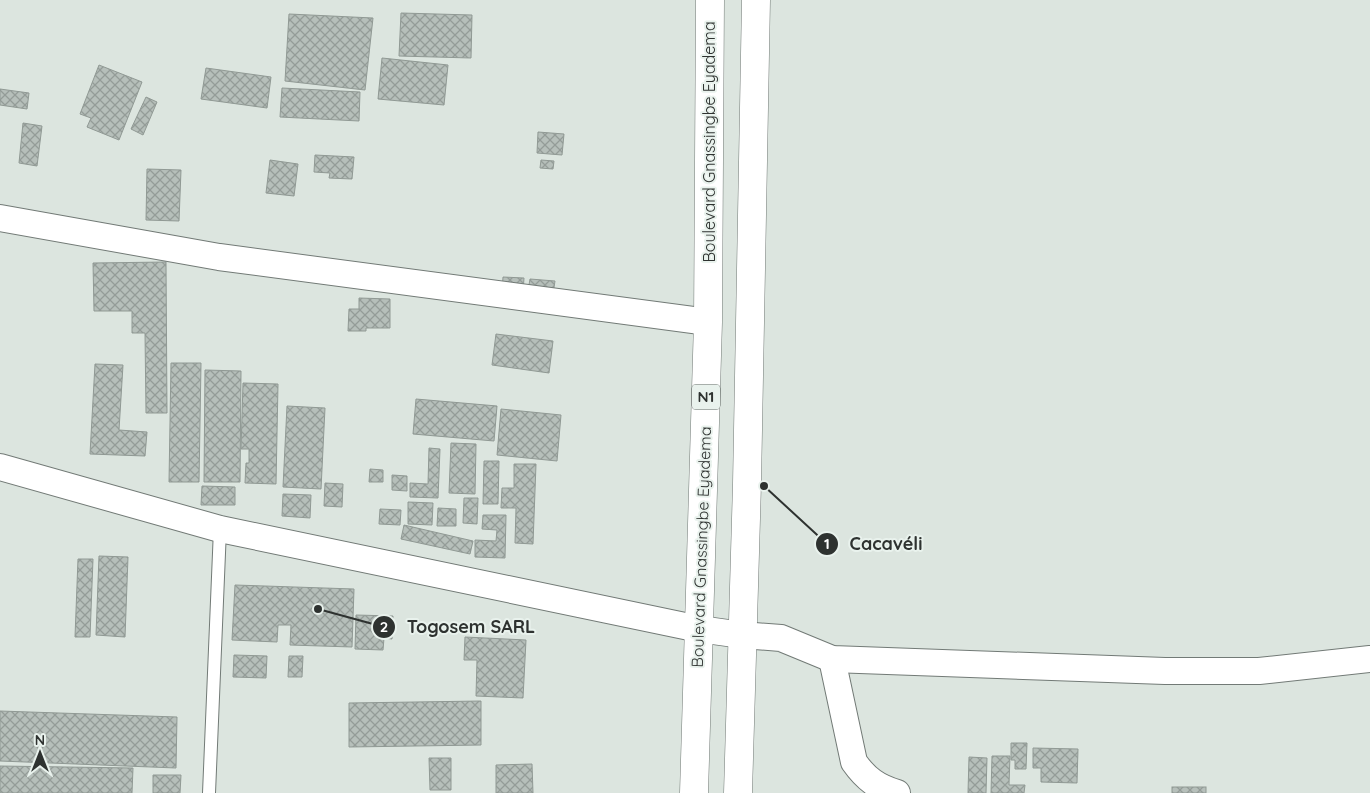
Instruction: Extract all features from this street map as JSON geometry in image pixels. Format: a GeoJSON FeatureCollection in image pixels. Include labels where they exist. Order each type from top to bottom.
{"type":"FeatureCollection","features":[{"type":"Feature","properties":{"kind":"highway","name":"Boulevard Gnassingbe Eyadema"},"geometry":{"type":"LineString","coordinates":[[694,793],[708,322],[710,0]]}},
{"type":"Feature","properties":{"kind":"highway"},"geometry":{"type":"LineString","coordinates":[[738,793],[747,474],[756,0]]}},
{"type":"Feature","properties":{"kind":"street"},"geometry":{"type":"LineString","coordinates":[[0,218],[219,257],[708,322]]}},
{"type":"Feature","properties":{"kind":"street"},"geometry":{"type":"LineString","coordinates":[[0,468],[220,529],[699,629],[781,638],[832,659],[1165,671],[1259,671],[1370,660]]}},
{"type":"Feature","properties":{"kind":"street"},"geometry":{"type":"LineString","coordinates":[[832,659],[854,762],[862,774],[872,783],[897,793]]}},
{"type":"Feature","properties":{"kind":"lane"},"geometry":{"type":"LineString","coordinates":[[210,793],[220,529]]}},
{"type":"Feature","properties":{"kind":"building"},"geometry":{"type":"Polygon","coordinates":[[[401,13],[472,15],[471,58],[399,56],[401,13]]]}},
{"type":"Feature","properties":{"kind":"building"},"geometry":{"type":"Polygon","coordinates":[[[289,14],[373,18],[365,90],[285,81],[289,14]]]}},
{"type":"Feature","properties":{"kind":"building"},"geometry":{"type":"Polygon","coordinates":[[[382,58],[448,65],[444,105],[378,99],[382,58]]]}},
{"type":"Feature","properties":{"kind":"building"},"geometry":{"type":"Polygon","coordinates":[[[99,65],[142,82],[119,140],[87,127],[91,118],[80,114],[99,65]]]}},
{"type":"Feature","properties":{"kind":"building"},"geometry":{"type":"Polygon","coordinates":[[[206,68],[271,77],[267,108],[201,99],[206,68]]]}},
{"type":"Feature","properties":{"kind":"building"},"geometry":{"type":"Polygon","coordinates":[[[282,88],[360,92],[359,121],[280,117],[282,88]]]}},
{"type":"Feature","properties":{"kind":"building"},"geometry":{"type":"Polygon","coordinates":[[[0,89],[29,93],[27,109],[0,105],[0,89]]]}},
{"type":"Feature","properties":{"kind":"building"},"geometry":{"type":"Polygon","coordinates":[[[146,97],[157,102],[143,135],[131,129],[146,97]]]}},
{"type":"Feature","properties":{"kind":"building"},"geometry":{"type":"Polygon","coordinates":[[[23,123],[42,126],[37,166],[19,163],[23,123]]]}},
{"type":"Feature","properties":{"kind":"building"},"geometry":{"type":"Polygon","coordinates":[[[538,132],[564,134],[562,155],[537,153],[538,132]]]}},
{"type":"Feature","properties":{"kind":"building"},"geometry":{"type":"Polygon","coordinates":[[[315,155],[354,157],[352,179],[329,178],[330,173],[314,172],[315,155]]]}},
{"type":"Feature","properties":{"kind":"building"},"geometry":{"type":"Polygon","coordinates":[[[270,160],[298,164],[294,196],[266,193],[270,160]]]}},
{"type":"Feature","properties":{"kind":"building"},"geometry":{"type":"Polygon","coordinates":[[[541,160],[554,161],[553,169],[540,168],[541,160]]]}},
{"type":"Feature","properties":{"kind":"building"},"geometry":{"type":"Polygon","coordinates":[[[147,169],[181,170],[179,221],[146,220],[147,169]]]}},
{"type":"Feature","properties":{"kind":"building"},"geometry":{"type":"Polygon","coordinates":[[[166,262],[167,413],[146,413],[145,333],[132,333],[132,311],[94,311],[93,263],[166,262]]]}},
{"type":"Feature","properties":{"kind":"building"},"geometry":{"type":"Polygon","coordinates":[[[503,277],[524,278],[523,292],[502,291],[503,277]]]}},
{"type":"Feature","properties":{"kind":"building"},"geometry":{"type":"Polygon","coordinates":[[[530,279],[555,281],[553,294],[528,291],[530,279]]]}},
{"type":"Feature","properties":{"kind":"building"},"geometry":{"type":"Polygon","coordinates":[[[359,298],[390,299],[390,328],[366,328],[366,331],[348,331],[349,309],[359,309],[359,298]]]}},
{"type":"Feature","properties":{"kind":"building"},"geometry":{"type":"Polygon","coordinates":[[[496,334],[553,341],[549,373],[492,365],[496,334]]]}},
{"type":"Feature","properties":{"kind":"building"},"geometry":{"type":"Polygon","coordinates":[[[171,363],[201,363],[199,482],[169,482],[171,363]]]}},
{"type":"Feature","properties":{"kind":"building"},"geometry":{"type":"Polygon","coordinates":[[[95,364],[123,365],[119,430],[147,432],[145,456],[90,454],[95,364]]]}},
{"type":"Feature","properties":{"kind":"building"},"geometry":{"type":"Polygon","coordinates":[[[205,370],[241,371],[240,482],[204,482],[205,370]]]}},
{"type":"Feature","properties":{"kind":"building"},"geometry":{"type":"Polygon","coordinates":[[[243,383],[278,384],[276,484],[245,483],[246,463],[249,463],[249,449],[241,449],[243,383]]]}},
{"type":"Feature","properties":{"kind":"building"},"geometry":{"type":"Polygon","coordinates":[[[416,399],[497,406],[494,441],[413,434],[416,399]]]}},
{"type":"Feature","properties":{"kind":"building"},"geometry":{"type":"Polygon","coordinates":[[[287,406],[325,408],[321,489],[283,487],[287,406]]]}},
{"type":"Feature","properties":{"kind":"building"},"geometry":{"type":"Polygon","coordinates":[[[501,409],[561,415],[557,461],[497,455],[501,409]]]}},
{"type":"Feature","properties":{"kind":"building"},"geometry":{"type":"Polygon","coordinates":[[[451,443],[476,444],[475,494],[449,493],[451,443]]]}},
{"type":"Feature","properties":{"kind":"building"},"geometry":{"type":"Polygon","coordinates":[[[429,448],[440,449],[438,498],[410,497],[410,483],[428,484],[429,448]]]}},
{"type":"Feature","properties":{"kind":"building"},"geometry":{"type":"Polygon","coordinates":[[[484,461],[499,461],[498,504],[483,504],[484,461]]]}},
{"type":"Feature","properties":{"kind":"building"},"geometry":{"type":"Polygon","coordinates":[[[514,464],[536,464],[533,544],[515,543],[516,508],[501,508],[502,488],[514,488],[514,464]]]}},
{"type":"Feature","properties":{"kind":"building"},"geometry":{"type":"Polygon","coordinates":[[[370,469],[383,470],[383,482],[369,482],[370,469]]]}},
{"type":"Feature","properties":{"kind":"building"},"geometry":{"type":"Polygon","coordinates":[[[392,475],[407,476],[407,491],[392,490],[392,475]]]}},
{"type":"Feature","properties":{"kind":"building"},"geometry":{"type":"Polygon","coordinates":[[[325,483],[343,484],[342,507],[324,506],[325,483]]]}},
{"type":"Feature","properties":{"kind":"building"},"geometry":{"type":"Polygon","coordinates":[[[202,486],[235,487],[235,505],[201,505],[202,486]]]}},
{"type":"Feature","properties":{"kind":"building"},"geometry":{"type":"Polygon","coordinates":[[[283,494],[311,495],[310,518],[282,516],[283,494]]]}},
{"type":"Feature","properties":{"kind":"building"},"geometry":{"type":"Polygon","coordinates":[[[464,498],[478,498],[477,524],[463,523],[464,498]]]}},
{"type":"Feature","properties":{"kind":"building"},"geometry":{"type":"Polygon","coordinates":[[[408,502],[433,503],[432,525],[408,524],[408,502]]]}},
{"type":"Feature","properties":{"kind":"building"},"geometry":{"type":"Polygon","coordinates":[[[438,508],[456,509],[456,526],[437,526],[438,508]]]}},
{"type":"Feature","properties":{"kind":"building"},"geometry":{"type":"Polygon","coordinates":[[[380,509],[401,510],[400,525],[379,524],[380,509]]]}},
{"type":"Feature","properties":{"kind":"building"},"geometry":{"type":"Polygon","coordinates":[[[483,515],[506,515],[505,558],[475,557],[475,540],[496,541],[497,530],[482,529],[483,515]]]}},
{"type":"Feature","properties":{"kind":"building"},"geometry":{"type":"Polygon","coordinates":[[[404,525],[473,541],[470,554],[401,539],[404,525]]]}},
{"type":"Feature","properties":{"kind":"building"},"geometry":{"type":"Polygon","coordinates":[[[99,556],[128,557],[125,637],[96,635],[99,556]]]}},
{"type":"Feature","properties":{"kind":"building"},"geometry":{"type":"Polygon","coordinates":[[[78,559],[93,559],[90,637],[75,637],[78,559]]]}},
{"type":"Feature","properties":{"kind":"building"},"geometry":{"type":"Polygon","coordinates":[[[235,585],[354,589],[352,647],[290,645],[291,625],[278,625],[277,642],[232,640],[235,585]]]}},
{"type":"Feature","properties":{"kind":"building"},"geometry":{"type":"Polygon","coordinates":[[[356,615],[393,616],[392,639],[384,638],[383,650],[355,649],[356,615]]]}},
{"type":"Feature","properties":{"kind":"building"},"geometry":{"type":"Polygon","coordinates":[[[465,637],[526,640],[523,698],[476,696],[477,660],[464,660],[465,637]]]}},
{"type":"Feature","properties":{"kind":"building"},"geometry":{"type":"Polygon","coordinates":[[[234,655],[267,656],[266,678],[233,677],[234,655]]]}},
{"type":"Feature","properties":{"kind":"building"},"geometry":{"type":"Polygon","coordinates":[[[289,656],[303,656],[302,677],[288,677],[289,656]]]}},
{"type":"Feature","properties":{"kind":"building"},"geometry":{"type":"Polygon","coordinates":[[[481,701],[481,745],[349,747],[349,703],[481,701]]]}},
{"type":"Feature","properties":{"kind":"building"},"geometry":{"type":"Polygon","coordinates":[[[0,711],[177,717],[176,768],[0,761],[0,711]]]}},
{"type":"Feature","properties":{"kind":"building"},"geometry":{"type":"Polygon","coordinates":[[[1011,743],[1027,743],[1026,769],[1015,769],[1015,760],[1011,760],[1011,743]]]}},
{"type":"Feature","properties":{"kind":"building"},"geometry":{"type":"Polygon","coordinates":[[[1033,748],[1078,749],[1077,783],[1041,782],[1041,768],[1033,768],[1033,748]]]}},
{"type":"Feature","properties":{"kind":"building"},"geometry":{"type":"Polygon","coordinates":[[[992,756],[1010,756],[1009,785],[1025,785],[1024,793],[991,793],[992,756]]]}},
{"type":"Feature","properties":{"kind":"building"},"geometry":{"type":"Polygon","coordinates":[[[969,757],[987,758],[986,793],[968,793],[969,757]]]}},
{"type":"Feature","properties":{"kind":"building"},"geometry":{"type":"Polygon","coordinates":[[[429,758],[451,758],[451,790],[430,790],[429,758]]]}},
{"type":"Feature","properties":{"kind":"building"},"geometry":{"type":"Polygon","coordinates":[[[532,764],[533,793],[496,793],[496,765],[532,764]]]}},
{"type":"Feature","properties":{"kind":"building"},"geometry":{"type":"Polygon","coordinates":[[[0,766],[133,768],[132,793],[0,793],[0,766]]]}},
{"type":"Feature","properties":{"kind":"building"},"geometry":{"type":"Polygon","coordinates":[[[153,775],[181,775],[180,793],[153,793],[153,775]]]}},
{"type":"Feature","properties":{"kind":"building"},"geometry":{"type":"Polygon","coordinates":[[[1172,787],[1206,787],[1206,793],[1172,793],[1172,787]]]}},
{"type":"Feature","properties":{"kind":"place","name":"Cacavéli"},"geometry":{"type":"Point","coordinates":[764,486]}},
{"type":"Feature","properties":{"kind":"place","name":"Togosem SARL"},"geometry":{"type":"Point","coordinates":[318,609]}}]}
